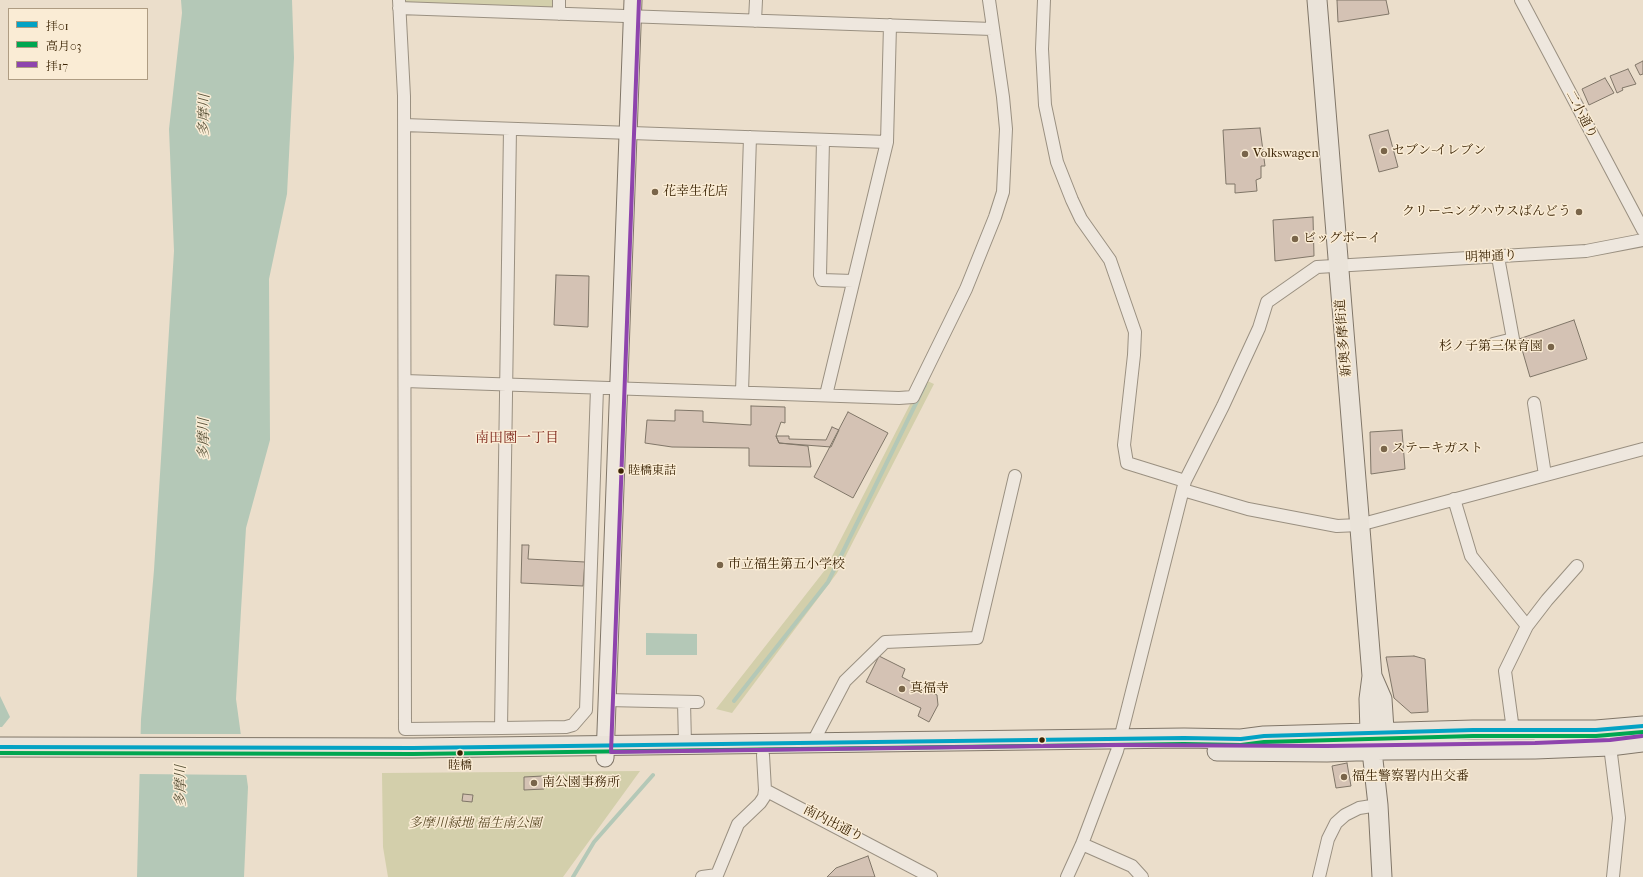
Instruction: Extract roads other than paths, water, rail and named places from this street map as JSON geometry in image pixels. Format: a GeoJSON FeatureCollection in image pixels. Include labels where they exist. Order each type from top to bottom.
{"type":"FeatureCollection","features":[{"type":"Feature","properties":{"kind":"main road","name":"新奥多摩街道"},"geometry":{"type":"LineString","coordinates":[[1317,0],[1372,676],[1369,699],[1390,791],[1394,877]]}},
{"type":"Feature","properties":{"kind":"main road"},"geometry":{"type":"LineString","coordinates":[[606,751],[685,744],[813,742],[1118,745],[1263,752],[1514,730],[1596,730],[1643,726]]}},
{"type":"Feature","properties":{"kind":"main road","name":"新奥多摩街道"},"geometry":{"type":"LineString","coordinates":[[1378,741],[1378,805],[1382,877]]}},
{"type":"Feature","properties":{"kind":"main road"},"geometry":{"type":"LineString","coordinates":[[1378,741],[1535,749],[1610,746],[1643,742]]}},
{"type":"Feature","properties":{"kind":"main road"},"geometry":{"type":"LineString","coordinates":[[0,760],[606,751],[763,755],[1118,745]]}},
{"type":"Feature","properties":{"kind":"main road"},"geometry":{"type":"LineString","coordinates":[[0,747],[371,754]]}},
{"type":"Feature","properties":{"kind":"street"},"geometry":{"type":"LineString","coordinates":[[559,0],[559,14]]}},
{"type":"Feature","properties":{"kind":"street"},"geometry":{"type":"LineString","coordinates":[[755,21],[756,0]]}},
{"type":"Feature","properties":{"kind":"street"},"geometry":{"type":"LineString","coordinates":[[405,381],[899,398],[912,397],[966,289],[995,217],[1003,192],[1006,129],[1003,97],[989,0]]}},
{"type":"Feature","properties":{"kind":"street"},"geometry":{"type":"LineString","coordinates":[[1044,0],[1042,49],[1045,105],[1057,162],[1072,200],[1110,260],[1135,332],[1134,355],[1124,445],[1127,463],[1184,486],[1256,510],[1337,526],[1360,525],[1643,449]]}},
{"type":"Feature","properties":{"kind":"street","name":"二小通り"},"geometry":{"type":"LineString","coordinates":[[1521,0],[1643,230]]}},
{"type":"Feature","properties":{"kind":"street"},"geometry":{"type":"LineString","coordinates":[[597,388],[586,710],[573,725],[566,727],[405,728],[404,125],[399,4],[559,14],[632,8],[755,21],[992,29]]}},
{"type":"Feature","properties":{"kind":"street"},"geometry":{"type":"LineString","coordinates":[[606,751],[632,8]]}},
{"type":"Feature","properties":{"kind":"street"},"geometry":{"type":"LineString","coordinates":[[826,395],[852,281],[887,142],[890,25]]}},
{"type":"Feature","properties":{"kind":"street"},"geometry":{"type":"LineString","coordinates":[[404,125],[887,142]]}},
{"type":"Feature","properties":{"kind":"street"},"geometry":{"type":"LineString","coordinates":[[501,728],[510,129]]}},
{"type":"Feature","properties":{"kind":"street"},"geometry":{"type":"LineString","coordinates":[[742,392],[750,137]]}},
{"type":"Feature","properties":{"kind":"street"},"geometry":{"type":"LineString","coordinates":[[824,140],[820,275],[822,280],[852,281]]}},
{"type":"Feature","properties":{"kind":"street","name":"明神通り"},"geometry":{"type":"LineString","coordinates":[[1067,877],[1082,844],[1118,745],[1184,486],[1223,406],[1255,335],[1267,302],[1314,268],[1586,251],[1643,240]]}},
{"type":"Feature","properties":{"kind":"street"},"geometry":{"type":"LineString","coordinates":[[1494,344],[1513,340],[1498,257]]}},
{"type":"Feature","properties":{"kind":"street"},"geometry":{"type":"LineString","coordinates":[[1534,403],[1545,475]]}},
{"type":"Feature","properties":{"kind":"street"},"geometry":{"type":"LineString","coordinates":[[813,742],[845,681],[885,642],[977,638],[1015,476]]}},
{"type":"Feature","properties":{"kind":"street"},"geometry":{"type":"LineString","coordinates":[[1454,499],[1470,556],[1527,626]]}},
{"type":"Feature","properties":{"kind":"street"},"geometry":{"type":"LineString","coordinates":[[1514,730],[1505,671],[1527,626],[1547,600],[1577,566]]}},
{"type":"Feature","properties":{"kind":"street"},"geometry":{"type":"LineString","coordinates":[[607,700],[698,702]]}},
{"type":"Feature","properties":{"kind":"street"},"geometry":{"type":"LineString","coordinates":[[684,702],[685,744]]}},
{"type":"Feature","properties":{"kind":"street"},"geometry":{"type":"LineString","coordinates":[[1610,746],[1619,818],[1613,877]]}},
{"type":"Feature","properties":{"kind":"street"},"geometry":{"type":"LineString","coordinates":[[702,877],[717,875],[738,824],[764,798],[763,755]]}},
{"type":"Feature","properties":{"kind":"street","name":"南内出通り"},"geometry":{"type":"LineString","coordinates":[[765,790],[931,877]]}},
{"type":"Feature","properties":{"kind":"street"},"geometry":{"type":"LineString","coordinates":[[1320,877],[1328,839],[1336,823],[1345,815],[1359,808],[1378,805]]}},
{"type":"Feature","properties":{"kind":"street"},"geometry":{"type":"LineString","coordinates":[[1082,844],[1132,866],[1142,877]]}},
{"type":"Feature","properties":{"kind":"water","name":"多摩川"},"geometry":{"type":"Polygon","coordinates":[[[181,0],[292,0],[294,58],[287,194],[269,279],[270,440],[246,528],[236,699],[248,787],[244,877],[137,877],[141,719],[154,570],[174,251],[169,129],[182,13],[181,0]]]}},
{"type":"Feature","properties":{"kind":"water"},"geometry":{"type":"Polygon","coordinates":[[[646,633],[697,634],[697,655],[646,655],[646,633]]]}},
{"type":"Feature","properties":{"kind":"water"},"geometry":{"type":"Polygon","coordinates":[[[0,696],[10,717],[2,727],[0,727],[0,696]]]}},
{"type":"Feature","properties":{"kind":"waterway"},"geometry":{"type":"LineString","coordinates":[[734,701],[828,582],[925,385]]}},
{"type":"Feature","properties":{"kind":"waterway"},"geometry":{"type":"LineString","coordinates":[[573,877],[594,842],[653,775]]}},
{"type":"Feature","properties":{"kind":"place","name":"セブン-イレブン"},"geometry":{"type":"Point","coordinates":[1384,151]}},
{"type":"Feature","properties":{"kind":"place","name":"Volkswagen"},"geometry":{"type":"Point","coordinates":[1245,154]}},
{"type":"Feature","properties":{"kind":"place","name":"花幸生花店"},"geometry":{"type":"Point","coordinates":[655,192]}},
{"type":"Feature","properties":{"kind":"place","name":"クリーニングハウスばんどう"},"geometry":{"type":"Point","coordinates":[1579,212]}},
{"type":"Feature","properties":{"kind":"place","name":"ビッグボーイ"},"geometry":{"type":"Point","coordinates":[1295,239]}},
{"type":"Feature","properties":{"kind":"place","name":"杉ノ子第三保育園"},"geometry":{"type":"Point","coordinates":[1551,347]}},
{"type":"Feature","properties":{"kind":"place","name":"ステーキガスト"},"geometry":{"type":"Point","coordinates":[1384,449]}},
{"type":"Feature","properties":{"kind":"place","name":"睦橋東詰"},"geometry":{"type":"Point","coordinates":[621,471]}},
{"type":"Feature","properties":{"kind":"place","name":"市立福生第五小学校"},"geometry":{"type":"Point","coordinates":[720,565]}},
{"type":"Feature","properties":{"kind":"place","name":"真福寺"},"geometry":{"type":"Point","coordinates":[902,689]}},
{"type":"Feature","properties":{"kind":"place","name":"睦橋"},"geometry":{"type":"Point","coordinates":[460,753]}},
{"type":"Feature","properties":{"kind":"place","name":"福生警察署内出交番"},"geometry":{"type":"Point","coordinates":[1344,777]}},
{"type":"Feature","properties":{"kind":"place","name":"南公園事務所"},"geometry":{"type":"Point","coordinates":[534,783]}},
{"type":"Feature","properties":{"kind":"district","name":"南田園一丁目"},"geometry":{"type":"Point","coordinates":[517,439]}},
{"type":"Feature","properties":{"kind":"park label","name":"多摩川緑地 福生南公園"},"geometry":{"type":"Point","coordinates":[475,824]}}]}
